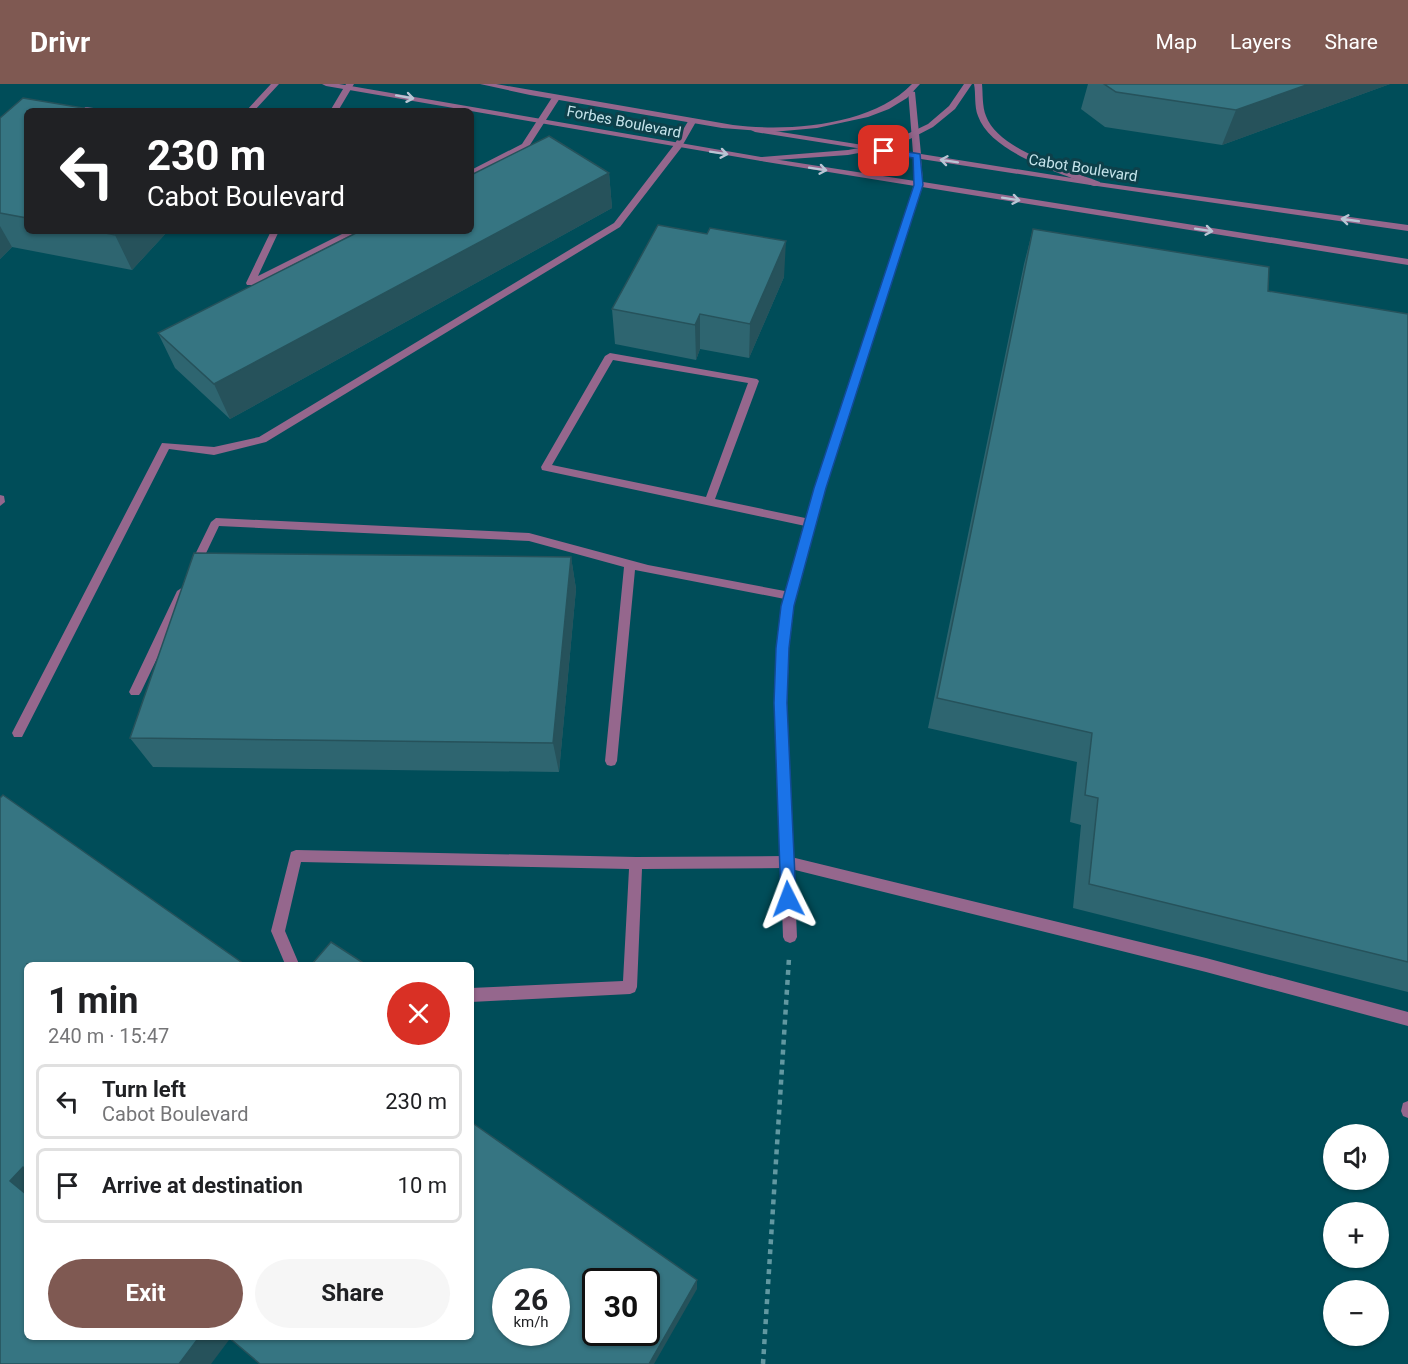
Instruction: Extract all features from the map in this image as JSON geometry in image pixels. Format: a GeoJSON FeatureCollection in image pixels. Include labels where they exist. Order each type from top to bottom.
{"type":"FeatureCollection","features":[{"type":"Feature","properties":{"kind":"street"},"geometry":{"type":"LineString","coordinates":[[253,108],[275,84]]}},
{"type":"Feature","properties":{"kind":"street","name":"Forbes Boulevard"},"geometry":{"type":"LineString","coordinates":[[326,84],[760,159],[815,156],[892,144],[916,134],[950,112],[968,84]]}},
{"type":"Feature","properties":{"kind":"street","name":"Forbes Boulevard"},"geometry":{"type":"LineString","coordinates":[[484,84],[755,130],[819,125],[855,118],[892,105],[911,92],[916,84]]}},
{"type":"Feature","properties":{"kind":"street"},"geometry":{"type":"LineString","coordinates":[[978,84],[982,117],[1002,139],[1029,157],[1097,184]]}},
{"type":"Feature","properties":{"kind":"street"},"geometry":{"type":"LineString","coordinates":[[336,108],[348,86]]}},
{"type":"Feature","properties":{"kind":"street"},"geometry":{"type":"LineString","coordinates":[[790,937],[781,690],[783,648],[790,596],[810,523],[919,185],[911,92]]}},
{"type":"Feature","properties":{"kind":"street"},"geometry":{"type":"LineString","coordinates":[[474,172],[525,146],[556,98]]}},
{"type":"Feature","properties":{"kind":"street"},"geometry":{"type":"LineString","coordinates":[[18,733],[166,445],[214,451],[262,440],[617,225],[678,146],[693,120]]}},
{"type":"Feature","properties":{"kind":"street","name":"Cabot Boulevard"},"geometry":{"type":"LineString","coordinates":[[755,130],[1097,184],[1408,228]]}},
{"type":"Feature","properties":{"kind":"street"},"geometry":{"type":"LineString","coordinates":[[760,159],[1408,262]]}},
{"type":"Feature","properties":{"kind":"street"},"geometry":{"type":"LineString","coordinates":[[274,234],[250,283],[349,234]]}},
{"type":"Feature","properties":{"kind":"street"},"geometry":{"type":"LineString","coordinates":[[709,502],[754,381],[610,356],[546,467],[709,502],[810,523]]}},
{"type":"Feature","properties":{"kind":"street"},"geometry":{"type":"LineString","coordinates":[[135,692],[216,522],[529,537],[630,564],[790,596]]}},
{"type":"Feature","properties":{"kind":"street"},"geometry":{"type":"LineString","coordinates":[[611,761],[630,564]]}},
{"type":"Feature","properties":{"kind":"street"},"geometry":{"type":"LineString","coordinates":[[291,962],[278,931],[296,856],[636,863],[786,862],[1206,965],[1408,1019]]}},
{"type":"Feature","properties":{"kind":"street"},"geometry":{"type":"LineString","coordinates":[[474,995],[630,987],[636,863]]}},
{"type":"Feature","properties":{"kind":"path"},"geometry":{"type":"LineString","coordinates":[[764,1364],[790,937]]}},
{"type":"Feature","properties":{"kind":"building"},"geometry":{"type":"Polygon","coordinates":[[[1104,84],[1309,84],[1236,110],[1116,92],[1104,84]]]}},
{"type":"Feature","properties":{"kind":"building"},"geometry":{"type":"Polygon","coordinates":[[[23,98],[83,108],[24,108],[24,217],[0,213],[0,118],[23,98]]]}},
{"type":"Feature","properties":{"kind":"building"},"geometry":{"type":"Polygon","coordinates":[[[549,136],[609,173],[214,384],[158,333],[354,234],[474,234],[474,174],[549,136]]]}},
{"type":"Feature","properties":{"kind":"building"},"geometry":{"type":"Polygon","coordinates":[[[658,225],[707,234],[710,228],[786,241],[750,324],[700,314],[695,325],[612,309],[658,225]]]}},
{"type":"Feature","properties":{"kind":"building"},"geometry":{"type":"Polygon","coordinates":[[[1033,229],[1269,267],[1268,291],[1408,314],[1408,962],[1089,884],[1098,798],[1085,795],[1092,733],[937,698],[1033,229]]]}},
{"type":"Feature","properties":{"kind":"building"},"geometry":{"type":"Polygon","coordinates":[[[194,553],[571,557],[553,743],[130,738],[194,553]]]}},
{"type":"Feature","properties":{"kind":"building"},"geometry":{"type":"Polygon","coordinates":[[[3,795],[241,962],[24,962],[24,1168],[10,1181],[24,1193],[24,1340],[197,1340],[179,1364],[0,1364],[0,798],[3,795]]]}},
{"type":"Feature","properties":{"kind":"building"},"geometry":{"type":"Polygon","coordinates":[[[331,942],[362,962],[314,962],[331,942]]]}},
{"type":"Feature","properties":{"kind":"building"},"geometry":{"type":"Polygon","coordinates":[[[474,1124],[697,1280],[660,1345],[660,1268],[582,1268],[582,1346],[659,1346],[649,1364],[260,1364],[232,1340],[474,1340],[474,1124]]]}},
{"type":"Feature","properties":{"kind":"route"},"geometry":{"type":"LineString","coordinates":[[788,899],[781,703],[783,648],[788,606],[793,580],[820,488],[919,185],[917,156],[884,151]]}}]}
